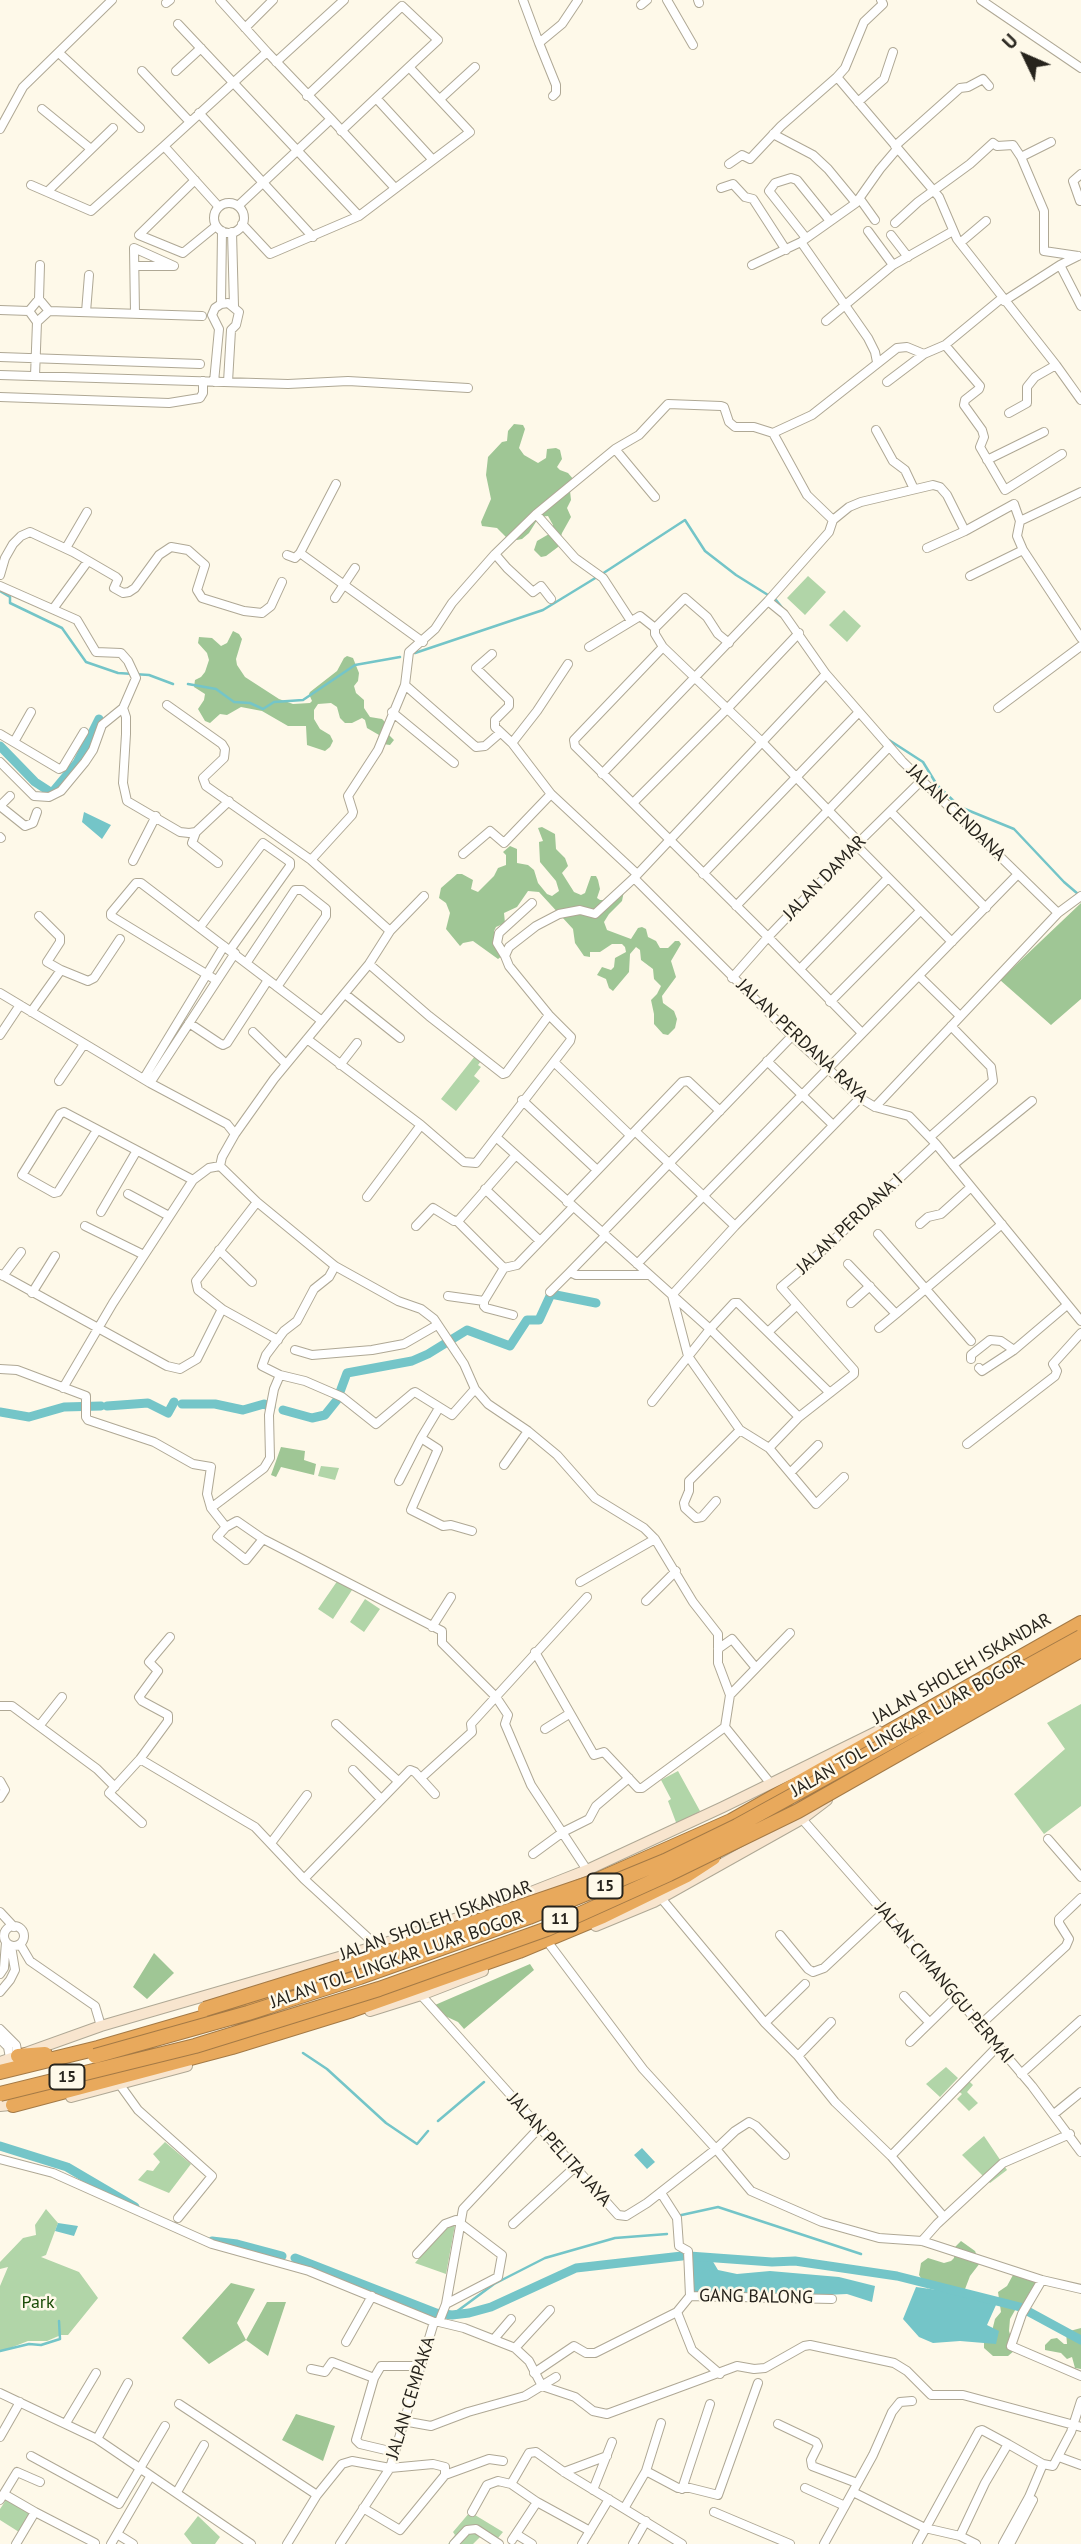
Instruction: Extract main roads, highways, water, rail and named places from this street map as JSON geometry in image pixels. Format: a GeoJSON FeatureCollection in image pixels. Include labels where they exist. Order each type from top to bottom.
{"type":"FeatureCollection","features":[{"type":"Feature","properties":{"kind":"highway","name":"JALAN SHOLEH ISKANDAR"},"geometry":{"type":"LineString","coordinates":[[0,2072],[11,2060],[98,2048],[399,1956],[516,1914],[614,1874],[743,1814],[1081,1623]]}},
{"type":"Feature","properties":{"kind":"highway","name":"JALAN TOL LINGKAR LUAR BOGOR"},"geometry":{"type":"LineString","coordinates":[[3,2101],[195,2046],[379,1989],[547,1929],[669,1874],[1081,1637]]}},
{"type":"Feature","properties":{"kind":"highway","name":"JALAN TOL LINGKAR LUAR BOGOR"},"geometry":{"type":"LineString","coordinates":[[0,2081],[248,2013],[360,1978],[529,1917],[665,1861],[798,1811],[1081,1648]]}},
{"type":"Feature","properties":{"kind":"highway","name":"11"},"geometry":{"type":"LineString","coordinates":[[3,2101],[45,2082],[411,1975],[562,1919],[688,1860],[872,1768],[1081,1648]]}},
{"type":"Feature","properties":{"kind":"highway"},"geometry":{"type":"LineString","coordinates":[[11,2060],[44,2054],[205,2009],[369,1958],[740,1832]]}},
{"type":"Feature","properties":{"kind":"highway"},"geometry":{"type":"LineString","coordinates":[[3,2101],[232,2047],[352,2010],[519,1951],[603,1916],[687,1875],[740,1832]]}},
{"type":"Feature","properties":{"kind":"highway"},"geometry":{"type":"LineString","coordinates":[[172,2026],[177,2045]]}},
{"type":"Feature","properties":{"kind":"water"},"geometry":{"type":"Polygon","coordinates":[[[84,812],[111,825],[102,839],[82,822],[84,812]]]}},
{"type":"Feature","properties":{"kind":"water"},"geometry":{"type":"Polygon","coordinates":[[[642,2148],[655,2162],[647,2169],[634,2155],[642,2148]]]}},
{"type":"Feature","properties":{"kind":"water"},"geometry":{"type":"Polygon","coordinates":[[[58,2223],[78,2226],[74,2236],[55,2231],[58,2223]]]}},
{"type":"Feature","properties":{"kind":"water"},"geometry":{"type":"Polygon","coordinates":[[[690,2259],[712,2260],[718,2270],[737,2274],[770,2271],[839,2277],[875,2286],[872,2302],[847,2294],[691,2294],[690,2259]]]}},
{"type":"Feature","properties":{"kind":"water"},"geometry":{"type":"Polygon","coordinates":[[[916,2287],[959,2293],[996,2305],[987,2325],[999,2331],[996,2344],[960,2341],[933,2343],[919,2337],[903,2319],[916,2287]]]}},
{"type":"Feature","properties":{"kind":"waterway"},"geometry":{"type":"LineString","coordinates":[[602,574],[685,520],[705,551],[736,575],[776,600],[784,610]]}},
{"type":"Feature","properties":{"kind":"waterway"},"geometry":{"type":"LineString","coordinates":[[415,653],[543,610],[597,577]]}},
{"type":"Feature","properties":{"kind":"waterway"},"geometry":{"type":"LineString","coordinates":[[0,591],[10,597],[10,603],[62,628],[86,662],[118,673],[149,675],[173,684]]}},
{"type":"Feature","properties":{"kind":"waterway"},"geometry":{"type":"LineString","coordinates":[[188,684],[216,689],[234,702],[250,703],[263,709],[274,702],[303,700],[355,665],[400,657]]}},
{"type":"Feature","properties":{"kind":"waterway"},"geometry":{"type":"LineString","coordinates":[[0,746],[35,782],[52,793],[77,763],[99,719]]}},
{"type":"Feature","properties":{"kind":"waterway"},"geometry":{"type":"LineString","coordinates":[[889,740],[923,762],[937,785],[960,807],[1014,829],[1078,894]]}},
{"type":"Feature","properties":{"kind":"waterway"},"geometry":{"type":"LineString","coordinates":[[283,1410],[312,1418],[325,1415],[337,1400],[347,1373],[412,1361],[467,1330],[510,1346],[527,1320],[539,1320],[551,1294],[596,1303]]}},
{"type":"Feature","properties":{"kind":"waterway"},"geometry":{"type":"LineString","coordinates":[[107,1406],[148,1403],[168,1413],[174,1402]]}},
{"type":"Feature","properties":{"kind":"waterway"},"geometry":{"type":"LineString","coordinates":[[182,1404],[215,1404],[243,1410],[264,1404],[271,1407]]}},
{"type":"Feature","properties":{"kind":"waterway"},"geometry":{"type":"LineString","coordinates":[[0,1412],[29,1417],[64,1407],[101,1406]]}},
{"type":"Feature","properties":{"kind":"waterway"},"geometry":{"type":"LineString","coordinates":[[303,2053],[327,2069],[386,2123],[417,2144],[428,2131]]}},
{"type":"Feature","properties":{"kind":"waterway"},"geometry":{"type":"LineString","coordinates":[[438,2121],[484,2082]]}},
{"type":"Feature","properties":{"kind":"waterway"},"geometry":{"type":"LineString","coordinates":[[0,2146],[67,2167],[135,2207]]}},
{"type":"Feature","properties":{"kind":"waterway"},"geometry":{"type":"LineString","coordinates":[[677,2216],[718,2207],[861,2254]]}},
{"type":"Feature","properties":{"kind":"waterway"},"geometry":{"type":"LineString","coordinates":[[452,2315],[494,2284],[545,2258],[615,2238],[667,2234]]}},
{"type":"Feature","properties":{"kind":"waterway"},"geometry":{"type":"LineString","coordinates":[[212,2241],[237,2244],[282,2256]]}},
{"type":"Feature","properties":{"kind":"waterway"},"geometry":{"type":"LineString","coordinates":[[295,2258],[436,2313],[452,2315],[491,2307],[576,2268],[682,2256]]}},
{"type":"Feature","properties":{"kind":"waterway"},"geometry":{"type":"LineString","coordinates":[[689,2256],[795,2261],[897,2276],[1020,2307],[1081,2340]]}},
{"type":"Feature","properties":{"kind":"waterway"},"geometry":{"type":"LineString","coordinates":[[0,2351],[29,2344],[41,2345],[60,2339],[59,2321]]}},
{"type":"Feature","properties":{"kind":"park label","name":"Park"},"geometry":{"type":"Point","coordinates":[38,2303]}}]}
